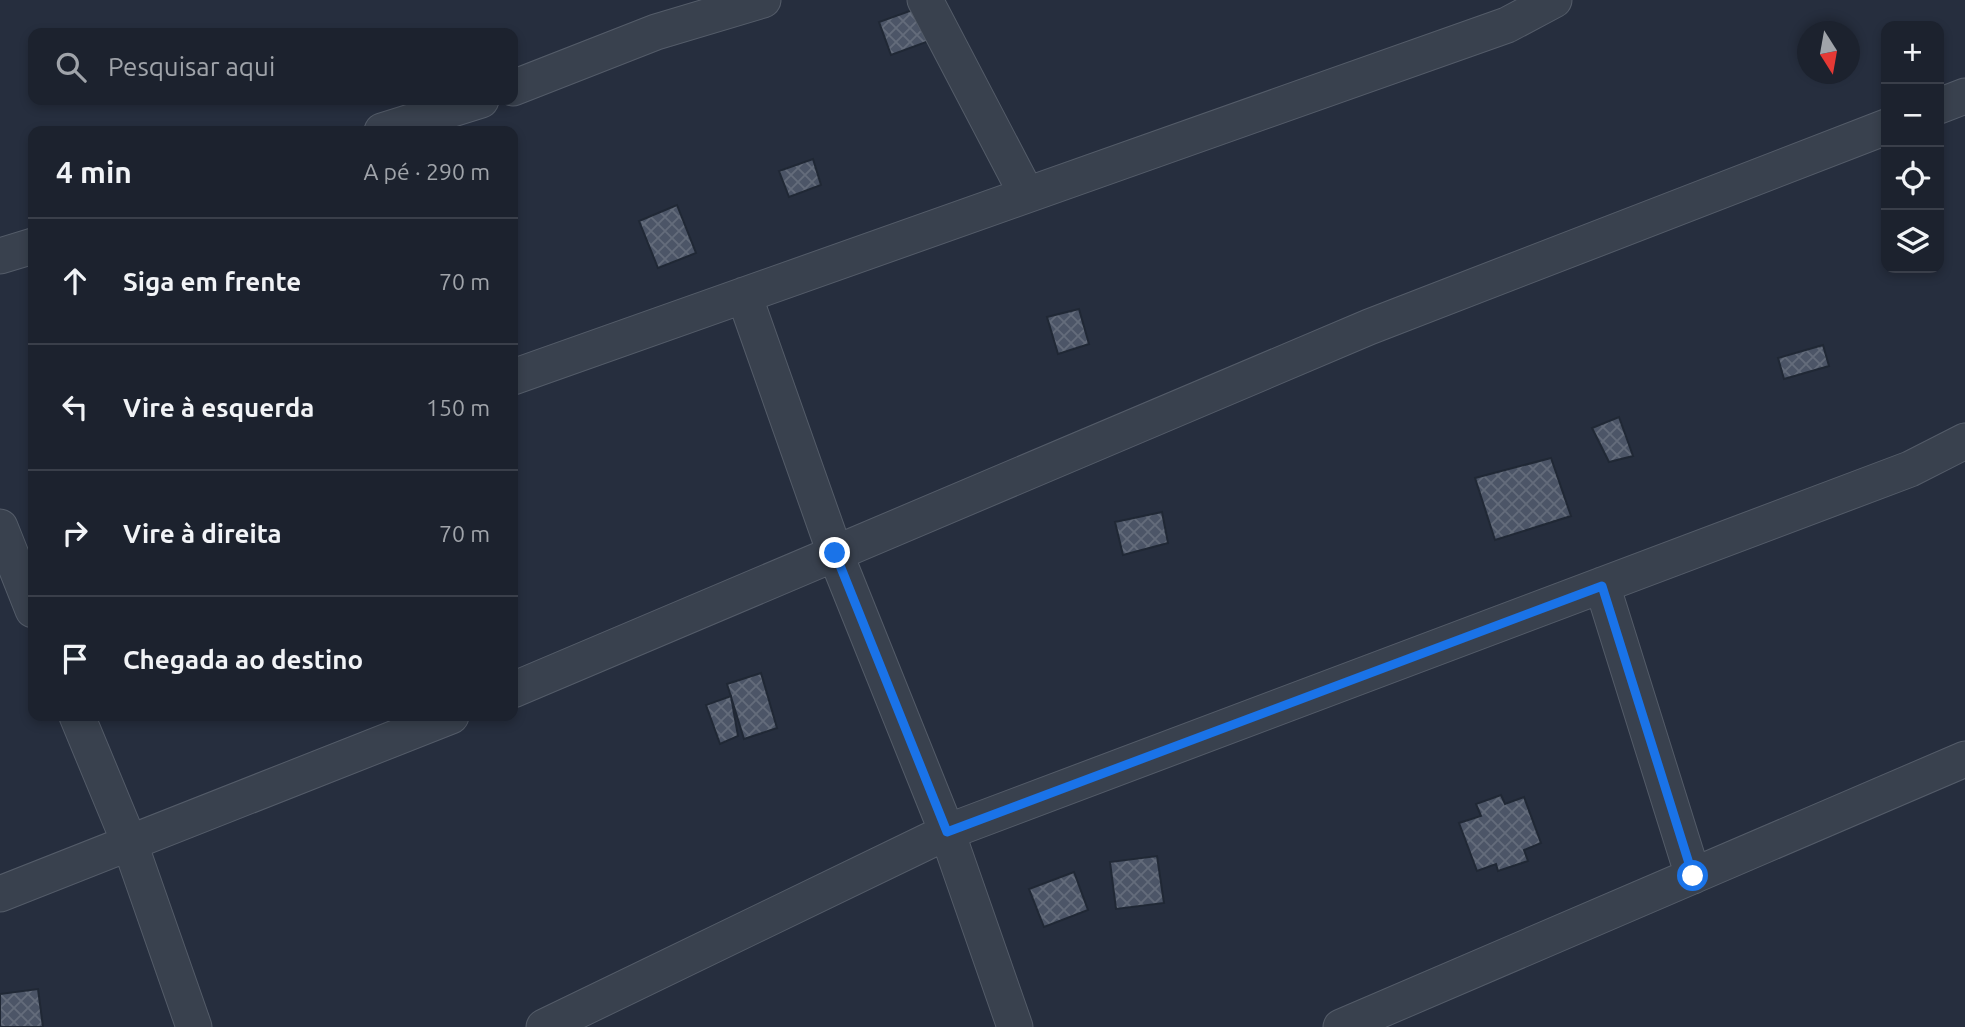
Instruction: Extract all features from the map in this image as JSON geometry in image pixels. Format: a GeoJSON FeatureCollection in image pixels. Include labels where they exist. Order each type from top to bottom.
{"type":"FeatureCollection","features":[{"type":"Feature","properties":{"kind":"street"},"geometry":{"type":"LineString","coordinates":[[518,86],[656,32],[763,0]]}},
{"type":"Feature","properties":{"kind":"street"},"geometry":{"type":"LineString","coordinates":[[925,0],[1027,195]]}},
{"type":"Feature","properties":{"kind":"street"},"geometry":{"type":"LineString","coordinates":[[518,375],[1507,25],[1554,0]]}},
{"type":"Feature","properties":{"kind":"street"},"geometry":{"type":"LineString","coordinates":[[1944,104],[1965,96]]}},
{"type":"Feature","properties":{"kind":"street"},"geometry":{"type":"LineString","coordinates":[[398,126],[465,105]]}},
{"type":"Feature","properties":{"kind":"street"},"geometry":{"type":"LineString","coordinates":[[518,688],[1369,327],[1881,129]]}},
{"type":"Feature","properties":{"kind":"street"},"geometry":{"type":"LineString","coordinates":[[0,256],[28,248]]}},
{"type":"Feature","properties":{"kind":"street"},"geometry":{"type":"LineString","coordinates":[[744,295],[835,553],[947,832],[1015,1027]]}},
{"type":"Feature","properties":{"kind":"street"},"geometry":{"type":"LineString","coordinates":[[544,1027],[947,832],[1910,469],[1965,441]]}},
{"type":"Feature","properties":{"kind":"street"},"geometry":{"type":"LineString","coordinates":[[11,550],[28,596]]}},
{"type":"Feature","properties":{"kind":"street"},"geometry":{"type":"LineString","coordinates":[[1602,586],[1693,876]]}},
{"type":"Feature","properties":{"kind":"street"},"geometry":{"type":"LineString","coordinates":[[79,721],[130,844],[194,1027]]}},
{"type":"Feature","properties":{"kind":"street"},"geometry":{"type":"LineString","coordinates":[[0,894],[438,721]]}},
{"type":"Feature","properties":{"kind":"street"},"geometry":{"type":"LineString","coordinates":[[1340,1027],[1965,759]]}},
{"type":"Feature","properties":{"kind":"building"},"geometry":{"type":"Polygon","coordinates":[[[918,8],[929,41],[891,55],[879,22],[918,8]]]}},
{"type":"Feature","properties":{"kind":"building"},"geometry":{"type":"Polygon","coordinates":[[[813,159],[821,185],[789,197],[779,171],[813,159]]]}},
{"type":"Feature","properties":{"kind":"building"},"geometry":{"type":"Polygon","coordinates":[[[677,205],[696,253],[658,268],[639,221],[677,205]]]}},
{"type":"Feature","properties":{"kind":"building"},"geometry":{"type":"Polygon","coordinates":[[[1079,309],[1089,344],[1058,354],[1047,317],[1079,309]]]}},
{"type":"Feature","properties":{"kind":"building"},"geometry":{"type":"Polygon","coordinates":[[[1823,345],[1829,366],[1784,379],[1778,358],[1823,345]]]}},
{"type":"Feature","properties":{"kind":"building"},"geometry":{"type":"Polygon","coordinates":[[[1619,417],[1633,456],[1609,462],[1592,428],[1619,417]]]}},
{"type":"Feature","properties":{"kind":"building"},"geometry":{"type":"Polygon","coordinates":[[[1551,458],[1571,516],[1495,540],[1475,478],[1551,458]]]}},
{"type":"Feature","properties":{"kind":"building"},"geometry":{"type":"Polygon","coordinates":[[[1162,512],[1168,543],[1123,555],[1115,522],[1162,512]]]}},
{"type":"Feature","properties":{"kind":"building"},"geometry":{"type":"Polygon","coordinates":[[[761,673],[777,728],[744,739],[727,684],[761,673]]]}},
{"type":"Feature","properties":{"kind":"building"},"geometry":{"type":"Polygon","coordinates":[[[731,696],[738,736],[720,744],[706,705],[731,696]]]}},
{"type":"Feature","properties":{"kind":"building"},"geometry":{"type":"Polygon","coordinates":[[[1501,795],[1505,804],[1524,797],[1541,843],[1524,850],[1528,861],[1498,871],[1496,864],[1477,871],[1459,823],[1481,816],[1476,804],[1501,795]]]}},
{"type":"Feature","properties":{"kind":"building"},"geometry":{"type":"Polygon","coordinates":[[[1157,856],[1164,903],[1116,909],[1110,862],[1157,856]]]}},
{"type":"Feature","properties":{"kind":"building"},"geometry":{"type":"Polygon","coordinates":[[[1074,872],[1088,910],[1044,927],[1029,889],[1074,872]]]}},
{"type":"Feature","properties":{"kind":"building"},"geometry":{"type":"Polygon","coordinates":[[[38,989],[43,1027],[0,1027],[0,994],[38,989]]]}},
{"type":"Feature","properties":{"kind":"route"},"geometry":{"type":"LineString","coordinates":[[835,553],[947,832],[1602,586],[1693,876]]}}]}
